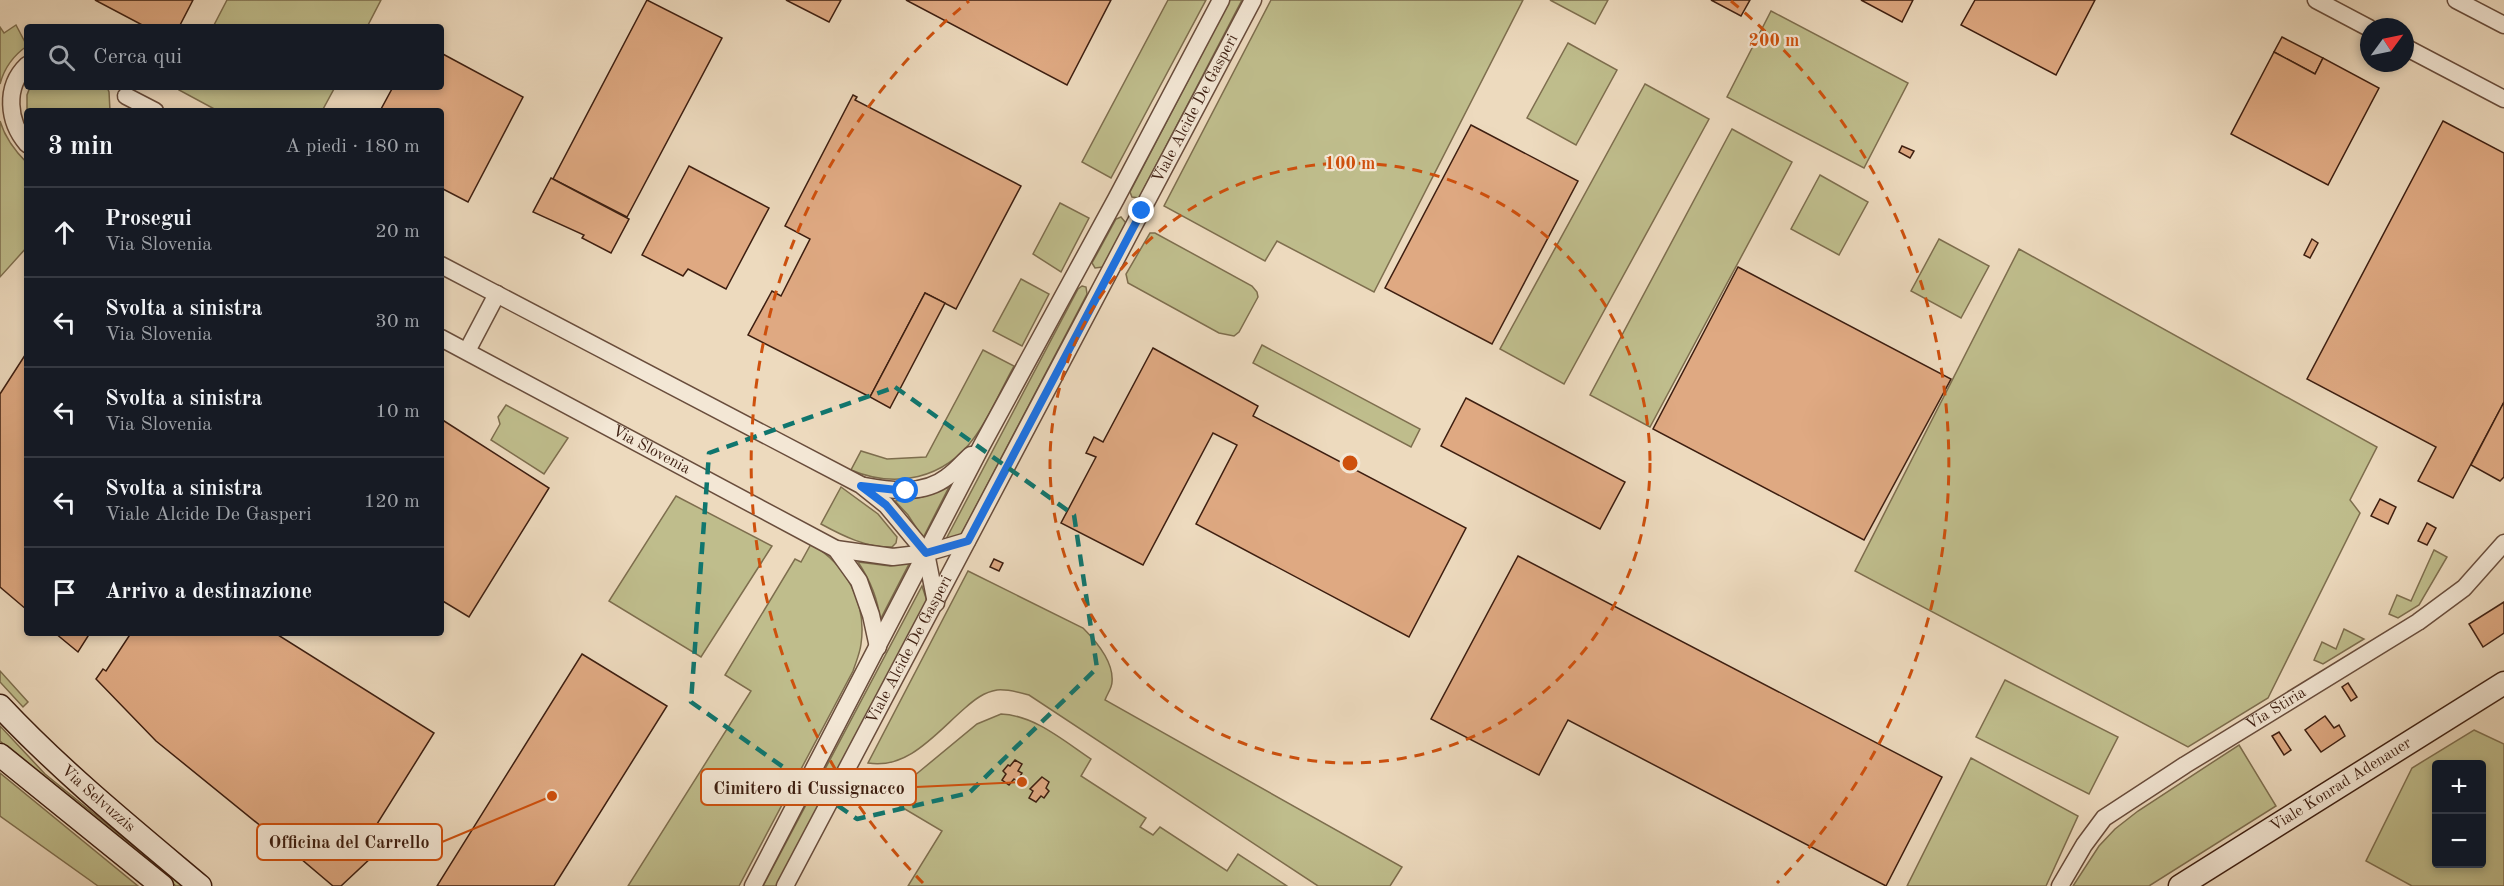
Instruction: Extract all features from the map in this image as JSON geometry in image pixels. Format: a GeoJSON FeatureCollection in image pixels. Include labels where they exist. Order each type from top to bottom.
{"type":"FeatureCollection","features":[{"type":"Feature","properties":{"kind":"main road","name":"Viale Konrad Adenauer"},"geometry":{"type":"LineString","coordinates":[[2180,886],[2504,683]]}},
{"type":"Feature","properties":{"kind":"main road","name":"Via Selvuzzis"},"geometry":{"type":"LineString","coordinates":[[0,706],[50,758],[95,799],[200,886]]}},
{"type":"Feature","properties":{"kind":"main road","name":"Via Selvuzzis"},"geometry":{"type":"LineString","coordinates":[[0,755],[162,886]]}},
{"type":"Feature","properties":{"kind":"street","name":"Viale Alcide De Gasperi"},"geometry":{"type":"LineString","coordinates":[[753,886],[982,445],[1221,0]]}},
{"type":"Feature","properties":{"kind":"street","name":"Viale Alcide De Gasperi"},"geometry":{"type":"LineString","coordinates":[[785,886],[1253,0]]}},
{"type":"Feature","properties":{"kind":"street"},"geometry":{"type":"LineString","coordinates":[[2316,0],[2360,23]]}},
{"type":"Feature","properties":{"kind":"street"},"geometry":{"type":"LineString","coordinates":[[2456,0],[2504,25]]}},
{"type":"Feature","properties":{"kind":"street"},"geometry":{"type":"LineString","coordinates":[[2414,52],[2504,99]]}},
{"type":"Feature","properties":{"kind":"street"},"geometry":{"type":"LineString","coordinates":[[24,68],[13,88],[11,107],[15,126],[24,140]]}},
{"type":"Feature","properties":{"kind":"street"},"geometry":{"type":"LineString","coordinates":[[125,98],[148,108]]}},
{"type":"Feature","properties":{"kind":"street"},"geometry":{"type":"LineString","coordinates":[[444,267],[861,486],[886,505],[926,553],[936,603]]}},
{"type":"Feature","properties":{"kind":"street"},"geometry":{"type":"LineString","coordinates":[[466,351],[496,294]]}},
{"type":"Feature","properties":{"kind":"street","name":"Via Slovenia"},"geometry":{"type":"LineString","coordinates":[[444,340],[836,549],[892,557],[926,553],[968,541]]}},
{"type":"Feature","properties":{"kind":"street"},"geometry":{"type":"LineString","coordinates":[[861,486],[906,491],[927,487],[946,479],[982,445]]}},
{"type":"Feature","properties":{"kind":"street","name":"Via Stiria"},"geometry":{"type":"LineString","coordinates":[[2060,886],[2084,845],[2104,818],[2168,775],[2418,622],[2464,588],[2504,543]]}},
{"type":"Feature","properties":{"kind":"street","name":"Via Slovenia"},"geometry":{"type":"LineString","coordinates":[[836,549],[859,581],[871,615],[878,647]]}},
{"type":"Feature","properties":{"kind":"highlighted area"},"geometry":{"type":"Polygon","coordinates":[[[895,387],[1074,515],[1097,668],[969,793],[857,819],[691,702],[709,453],[895,387]]]}},
{"type":"Feature","properties":{"kind":"shaded area"},"geometry":{"type":"Polygon","coordinates":[[[227,0],[381,0],[369,24],[215,24],[227,0]]]}},
{"type":"Feature","properties":{"kind":"shaded area"},"geometry":{"type":"Polygon","coordinates":[[[1168,0],[1206,0],[1111,178],[1082,162],[1168,0]]]}},
{"type":"Feature","properties":{"kind":"shaded area"},"geometry":{"type":"Polygon","coordinates":[[[1230,0],[1242,0],[1139,198],[1132,197],[1130,192],[1230,0]]]}},
{"type":"Feature","properties":{"kind":"shaded area"},"geometry":{"type":"Polygon","coordinates":[[[1271,0],[1523,0],[1374,292],[1277,241],[1265,261],[1164,206],[1271,0]]]}},
{"type":"Feature","properties":{"kind":"shaded area"},"geometry":{"type":"Polygon","coordinates":[[[1550,0],[1608,0],[1595,24],[1550,0]]]}},
{"type":"Feature","properties":{"kind":"shaded area"},"geometry":{"type":"Polygon","coordinates":[[[1771,11],[1908,83],[1864,168],[1727,97],[1771,11]]]}},
{"type":"Feature","properties":{"kind":"shaded area"},"geometry":{"type":"Polygon","coordinates":[[[16,25],[24,40],[24,49],[10,63],[0,84],[0,27],[4,33],[16,25]]]}},
{"type":"Feature","properties":{"kind":"shaded area"},"geometry":{"type":"Polygon","coordinates":[[[1568,43],[1617,70],[1576,145],[1527,118],[1568,43]]]}},
{"type":"Feature","properties":{"kind":"shaded area"},"geometry":{"type":"Polygon","coordinates":[[[1645,84],[1709,119],[1564,384],[1500,349],[1645,84]]]}},
{"type":"Feature","properties":{"kind":"shaded area"},"geometry":{"type":"Polygon","coordinates":[[[29,90],[108,90],[110,108],[27,108],[29,90]]]}},
{"type":"Feature","properties":{"kind":"shaded area"},"geometry":{"type":"Polygon","coordinates":[[[179,90],[333,90],[324,108],[212,108],[179,90]]]}},
{"type":"Feature","properties":{"kind":"shaded area"},"geometry":{"type":"Polygon","coordinates":[[[0,121],[10,144],[24,160],[24,250],[0,277],[0,121]]]}},
{"type":"Feature","properties":{"kind":"shaded area"},"geometry":{"type":"Polygon","coordinates":[[[1732,129],[1792,162],[1650,427],[1590,395],[1732,129]]]}},
{"type":"Feature","properties":{"kind":"shaded area"},"geometry":{"type":"Polygon","coordinates":[[[1820,175],[1868,202],[1839,255],[1791,229],[1820,175]]]}},
{"type":"Feature","properties":{"kind":"shaded area"},"geometry":{"type":"Polygon","coordinates":[[[1060,203],[1089,218],[1061,272],[1033,254],[1060,203]]]}},
{"type":"Feature","properties":{"kind":"shaded area"},"geometry":{"type":"Polygon","coordinates":[[[1121,217],[1126,223],[1103,267],[1095,268],[1092,263],[1116,219],[1121,217]]]}},
{"type":"Feature","properties":{"kind":"shaded area"},"geometry":{"type":"Polygon","coordinates":[[[1150,233],[1155,233],[1252,286],[1258,297],[1239,332],[1234,336],[1219,333],[1128,283],[1126,274],[1150,233]]]}},
{"type":"Feature","properties":{"kind":"shaded area"},"geometry":{"type":"Polygon","coordinates":[[[1939,239],[1989,266],[1961,318],[1911,291],[1939,239]]]}},
{"type":"Feature","properties":{"kind":"shaded area"},"geometry":{"type":"Polygon","coordinates":[[[2019,249],[2377,447],[2350,500],[2360,513],[2268,698],[2188,747],[1855,571],[2019,249]]]}},
{"type":"Feature","properties":{"kind":"shaded area"},"geometry":{"type":"Polygon","coordinates":[[[1021,279],[1049,294],[1022,346],[993,331],[1021,279]]]}},
{"type":"Feature","properties":{"kind":"shaded area"},"geometry":{"type":"Polygon","coordinates":[[[1082,286],[1086,287],[1087,294],[961,535],[945,541],[1078,289],[1082,286]]]}},
{"type":"Feature","properties":{"kind":"shaded area"},"geometry":{"type":"Polygon","coordinates":[[[1262,345],[1420,429],[1411,447],[1253,363],[1262,345]]]}},
{"type":"Feature","properties":{"kind":"shaded area"},"geometry":{"type":"Polygon","coordinates":[[[983,350],[1014,366],[985,421],[962,452],[934,471],[902,479],[868,476],[851,470],[861,451],[887,459],[926,457],[983,350]]]}},
{"type":"Feature","properties":{"kind":"shaded area"},"geometry":{"type":"Polygon","coordinates":[[[506,405],[568,438],[544,474],[491,440],[500,424],[498,417],[506,405]]]}},
{"type":"Feature","properties":{"kind":"shaded area"},"geometry":{"type":"Polygon","coordinates":[[[841,487],[878,514],[897,537],[892,547],[873,546],[847,537],[821,524],[841,487]]]}},
{"type":"Feature","properties":{"kind":"shaded area"},"geometry":{"type":"Polygon","coordinates":[[[949,487],[923,538],[908,515],[895,501],[922,497],[949,487]]]}},
{"type":"Feature","properties":{"kind":"shaded area"},"geometry":{"type":"Polygon","coordinates":[[[676,496],[772,546],[701,657],[609,601],[676,496]]]}},
{"type":"Feature","properties":{"kind":"shaded area"},"geometry":{"type":"Polygon","coordinates":[[[811,544],[834,562],[851,586],[861,614],[860,647],[853,671],[739,886],[628,886],[751,691],[725,675],[795,559],[801,562],[811,544]]]}},
{"type":"Feature","properties":{"kind":"shaded area"},"geometry":{"type":"Polygon","coordinates":[[[2434,550],[2447,557],[2419,605],[2398,618],[2389,614],[2397,595],[2411,601],[2434,550]]]}},
{"type":"Feature","properties":{"kind":"shaded area"},"geometry":{"type":"Polygon","coordinates":[[[858,562],[890,566],[910,562],[880,620],[873,589],[858,562]]]}},
{"type":"Feature","properties":{"kind":"shaded area"},"geometry":{"type":"Polygon","coordinates":[[[968,571],[1083,628],[1099,646],[1110,667],[1112,684],[1105,700],[1402,867],[1390,886],[1318,886],[1029,695],[1017,692],[997,690],[984,694],[968,705],[933,738],[909,755],[883,764],[868,763],[968,571]]]}},
{"type":"Feature","properties":{"kind":"shaded area"},"geometry":{"type":"Polygon","coordinates":[[[922,586],[927,601],[776,886],[763,886],[922,586]]]}},
{"type":"Feature","properties":{"kind":"shaded area"},"geometry":{"type":"Polygon","coordinates":[[[2344,629],[2364,639],[2323,664],[2314,660],[2322,642],[2336,649],[2344,629]]]}},
{"type":"Feature","properties":{"kind":"shaded area"},"geometry":{"type":"Polygon","coordinates":[[[0,671],[28,702],[23,707],[0,682],[0,671]]]}},
{"type":"Feature","properties":{"kind":"shaded area"},"geometry":{"type":"Polygon","coordinates":[[[2005,680],[2118,737],[2089,794],[1976,737],[2005,680]]]}},
{"type":"Feature","properties":{"kind":"shaded area"},"geometry":{"type":"Polygon","coordinates":[[[1001,714],[1013,715],[1037,724],[1091,759],[1081,776],[1146,818],[1140,827],[1153,835],[1160,827],[1227,871],[1238,854],[1287,886],[908,886],[942,831],[856,780],[883,787],[898,786],[914,776],[977,724],[1001,714]]]}},
{"type":"Feature","properties":{"kind":"shaded area"},"geometry":{"type":"Polygon","coordinates":[[[0,726],[45,774],[183,886],[176,886],[0,741],[0,726]]]}},
{"type":"Feature","properties":{"kind":"shaded area"},"geometry":{"type":"Polygon","coordinates":[[[2474,730],[2504,744],[2504,886],[2412,886],[2366,861],[2412,768],[2474,730]]]}},
{"type":"Feature","properties":{"kind":"shaded area"},"geometry":{"type":"Polygon","coordinates":[[[2239,745],[2276,806],[2149,886],[2073,886],[2099,846],[2115,829],[2138,811],[2239,745]]]}},
{"type":"Feature","properties":{"kind":"shaded area"},"geometry":{"type":"Polygon","coordinates":[[[1971,758],[2078,816],[2046,886],[1907,886],[1971,758]]]}},
{"type":"Feature","properties":{"kind":"shaded area"},"geometry":{"type":"Polygon","coordinates":[[[0,773],[138,886],[98,886],[0,816],[0,773]]]}},
{"type":"Feature","properties":{"kind":"building"},"geometry":{"type":"Polygon","coordinates":[[[95,0],[193,0],[181,24],[140,24],[95,0]]]}},
{"type":"Feature","properties":{"kind":"building"},"geometry":{"type":"Polygon","coordinates":[[[647,0],[722,38],[627,217],[553,179],[647,0]]]}},
{"type":"Feature","properties":{"kind":"building"},"geometry":{"type":"Polygon","coordinates":[[[786,0],[841,0],[829,22],[786,0]]]}},
{"type":"Feature","properties":{"kind":"building"},"geometry":{"type":"Polygon","coordinates":[[[906,0],[1111,0],[1067,85],[906,0]]]}},
{"type":"Feature","properties":{"kind":"building"},"geometry":{"type":"Polygon","coordinates":[[[1711,0],[1750,0],[1741,16],[1711,0]]]}},
{"type":"Feature","properties":{"kind":"building"},"geometry":{"type":"Polygon","coordinates":[[[1861,0],[1913,0],[1902,22],[1861,0]]]}},
{"type":"Feature","properties":{"kind":"building"},"geometry":{"type":"Polygon","coordinates":[[[1975,0],[2095,0],[2056,75],[1961,25],[1975,0]]]}},
{"type":"Feature","properties":{"kind":"building"},"geometry":{"type":"Polygon","coordinates":[[[2282,37],[2323,58],[2315,74],[2274,52],[2282,37]]]}},
{"type":"Feature","properties":{"kind":"building"},"geometry":{"type":"Polygon","coordinates":[[[2274,52],[2315,74],[2323,58],[2379,88],[2328,185],[2231,134],[2274,52]]]}},
{"type":"Feature","properties":{"kind":"building"},"geometry":{"type":"Polygon","coordinates":[[[444,55],[523,97],[468,202],[444,190],[444,108],[382,108],[391,90],[444,90],[444,55]]]}},
{"type":"Feature","properties":{"kind":"building"},"geometry":{"type":"Polygon","coordinates":[[[853,95],[857,97],[855,100],[1021,186],[956,309],[925,293],[870,397],[748,335],[772,291],[781,296],[810,239],[785,226],[853,95]]]}},
{"type":"Feature","properties":{"kind":"building"},"geometry":{"type":"Polygon","coordinates":[[[2443,121],[2504,153],[2504,402],[2453,498],[2418,481],[2436,447],[2307,379],[2443,121]]]}},
{"type":"Feature","properties":{"kind":"building"},"geometry":{"type":"Polygon","coordinates":[[[1471,125],[1578,181],[1492,344],[1385,288],[1471,125]]]}},
{"type":"Feature","properties":{"kind":"building"},"geometry":{"type":"Polygon","coordinates":[[[1902,146],[1914,151],[1910,158],[1899,152],[1902,146]]]}},
{"type":"Feature","properties":{"kind":"building"},"geometry":{"type":"Polygon","coordinates":[[[689,166],[769,208],[726,289],[688,269],[683,276],[642,255],[689,166]]]}},
{"type":"Feature","properties":{"kind":"building"},"geometry":{"type":"Polygon","coordinates":[[[551,178],[629,219],[611,253],[582,238],[584,235],[533,212],[551,178]]]}},
{"type":"Feature","properties":{"kind":"building"},"geometry":{"type":"Polygon","coordinates":[[[2312,239],[2318,243],[2310,258],[2304,255],[2312,239]]]}},
{"type":"Feature","properties":{"kind":"building"},"geometry":{"type":"Polygon","coordinates":[[[1738,267],[1951,379],[1864,540],[1653,429],[1738,267]]]}},
{"type":"Feature","properties":{"kind":"building"},"geometry":{"type":"Polygon","coordinates":[[[925,293],[945,303],[890,408],[870,397],[925,293]]]}},
{"type":"Feature","properties":{"kind":"building"},"geometry":{"type":"Polygon","coordinates":[[[1153,348],[1258,406],[1253,416],[1466,528],[1409,637],[1196,524],[1237,445],[1213,433],[1143,565],[1061,523],[1096,457],[1086,453],[1094,437],[1103,442],[1153,348]]]}},
{"type":"Feature","properties":{"kind":"building"},"geometry":{"type":"Polygon","coordinates":[[[24,357],[24,607],[0,587],[0,394],[24,357]]]}},
{"type":"Feature","properties":{"kind":"building"},"geometry":{"type":"Polygon","coordinates":[[[1466,398],[1625,482],[1600,529],[1441,446],[1466,398]]]}},
{"type":"Feature","properties":{"kind":"building"},"geometry":{"type":"Polygon","coordinates":[[[2504,402],[2504,477],[2500,481],[2471,465],[2504,402]]]}},
{"type":"Feature","properties":{"kind":"building"},"geometry":{"type":"Polygon","coordinates":[[[444,421],[549,488],[469,617],[444,602],[444,421]]]}},
{"type":"Feature","properties":{"kind":"building"},"geometry":{"type":"Polygon","coordinates":[[[2380,499],[2396,507],[2388,524],[2371,516],[2380,499]]]}},
{"type":"Feature","properties":{"kind":"building"},"geometry":{"type":"Polygon","coordinates":[[[2427,523],[2436,528],[2427,545],[2418,541],[2427,523]]]}},
{"type":"Feature","properties":{"kind":"building"},"geometry":{"type":"Polygon","coordinates":[[[1518,556],[1942,777],[1886,886],[1568,720],[1539,775],[1431,719],[1518,556]]]}},
{"type":"Feature","properties":{"kind":"building"},"geometry":{"type":"Polygon","coordinates":[[[994,559],[1003,563],[999,571],[990,567],[994,559]]]}},
{"type":"Feature","properties":{"kind":"building"},"geometry":{"type":"Polygon","coordinates":[[[2504,602],[2504,633],[2483,647],[2469,624],[2504,602]]]}},
{"type":"Feature","properties":{"kind":"building"},"geometry":{"type":"Polygon","coordinates":[[[59,636],[88,636],[78,652],[59,636]]]}},
{"type":"Feature","properties":{"kind":"building"},"geometry":{"type":"Polygon","coordinates":[[[129,636],[280,636],[434,733],[362,848],[341,833],[308,853],[304,843],[297,836],[289,849],[156,741],[96,679],[103,669],[106,671],[129,636]]]}},
{"type":"Feature","properties":{"kind":"building"},"geometry":{"type":"Polygon","coordinates":[[[582,654],[667,706],[554,886],[437,886],[582,654]]]}},
{"type":"Feature","properties":{"kind":"building"},"geometry":{"type":"Polygon","coordinates":[[[2348,683],[2357,697],[2351,701],[2342,687],[2348,683]]]}},
{"type":"Feature","properties":{"kind":"building"},"geometry":{"type":"Polygon","coordinates":[[[2325,716],[2334,728],[2339,725],[2345,736],[2321,752],[2305,730],[2325,716]]]}},
{"type":"Feature","properties":{"kind":"building"},"geometry":{"type":"Polygon","coordinates":[[[2279,732],[2291,750],[2284,755],[2272,736],[2279,732]]]}},
{"type":"Feature","properties":{"kind":"building"},"geometry":{"type":"Polygon","coordinates":[[[1015,760],[1022,764],[1018,771],[1022,773],[1017,781],[1014,779],[1009,785],[1002,780],[1006,774],[1003,771],[1015,760]]]}},
{"type":"Feature","properties":{"kind":"building"},"geometry":{"type":"Polygon","coordinates":[[[1042,777],[1049,782],[1046,788],[1049,791],[1044,798],[1041,796],[1036,802],[1029,798],[1033,791],[1030,789],[1042,777]]]}},
{"type":"Feature","properties":{"kind":"building"},"geometry":{"type":"Polygon","coordinates":[[[341,833],[374,855],[341,886],[333,886],[300,858],[341,833]]]}},
{"type":"Feature","properties":{"kind":"place","name":"Cimitero di Cussignacco"},"geometry":{"type":"Point","coordinates":[1022,782]}},
{"type":"Feature","properties":{"kind":"place","name":"Officina del Carrello"},"geometry":{"type":"Point","coordinates":[552,796]}},
{"type":"Feature","properties":{"kind":"route"},"geometry":{"type":"LineString","coordinates":[[906,491],[861,486],[886,505],[926,553],[968,541],[1142,211]]}}]}
